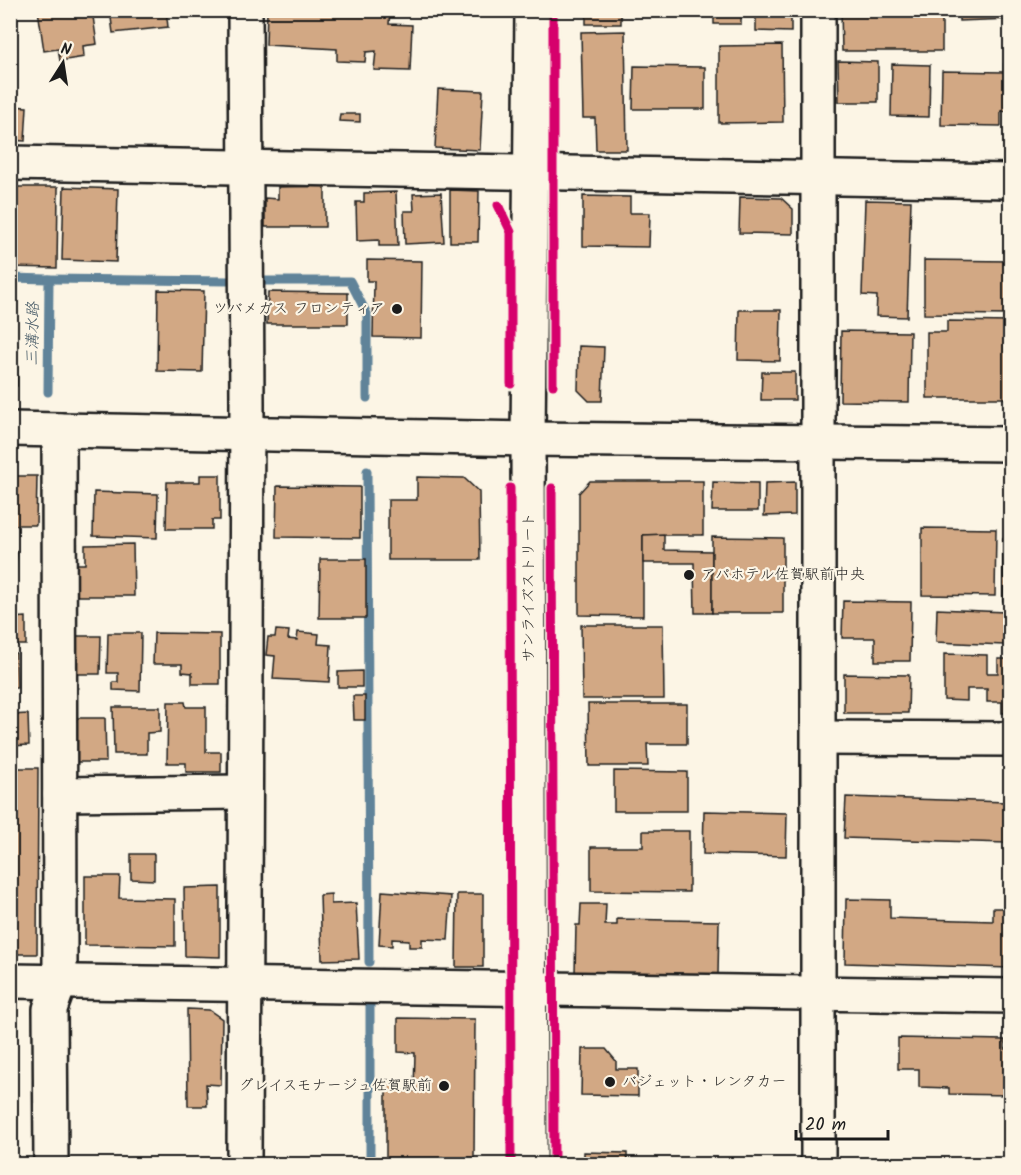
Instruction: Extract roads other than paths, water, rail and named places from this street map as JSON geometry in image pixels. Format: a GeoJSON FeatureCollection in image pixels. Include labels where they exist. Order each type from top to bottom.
{"type":"FeatureCollection","features":[{"type":"Feature","properties":{"kind":"street"},"geometry":{"type":"LineString","coordinates":[[244,1164],[245,10]]}},
{"type":"Feature","properties":{"kind":"street","name":"サンライズストリート"},"geometry":{"type":"LineString","coordinates":[[530,1164],[528,439],[532,10]]}},
{"type":"Feature","properties":{"kind":"street"},"geometry":{"type":"LineString","coordinates":[[818,10],[820,441],[818,1164]]}},
{"type":"Feature","properties":{"kind":"street"},"geometry":{"type":"LineString","coordinates":[[10,163],[1011,181]]}},
{"type":"Feature","properties":{"kind":"street"},"geometry":{"type":"LineString","coordinates":[[10,429],[528,439],[1011,444]]}},
{"type":"Feature","properties":{"kind":"street"},"geometry":{"type":"LineString","coordinates":[[51,1164],[50,1009],[60,981],[59,430]]}},
{"type":"Feature","properties":{"kind":"street"},"geometry":{"type":"LineString","coordinates":[[819,738],[1011,739]]}},
{"type":"Feature","properties":{"kind":"street"},"geometry":{"type":"LineString","coordinates":[[60,794],[244,792]]}},
{"type":"Feature","properties":{"kind":"street"},"geometry":{"type":"LineString","coordinates":[[10,981],[244,982],[1011,996]]}},
{"type":"Feature","properties":{"kind":"waterway","name":"三溝水路"},"geometry":{"type":"LineString","coordinates":[[10,278],[49,279],[48,392]]}},
{"type":"Feature","properties":{"kind":"waterway"},"geometry":{"type":"LineString","coordinates":[[49,279],[229,281]]}},
{"type":"Feature","properties":{"kind":"waterway"},"geometry":{"type":"LineString","coordinates":[[260,281],[350,281],[367,314],[367,398]]}},
{"type":"Feature","properties":{"kind":"waterway"},"geometry":{"type":"LineString","coordinates":[[367,471],[369,962]]}},
{"type":"Feature","properties":{"kind":"waterway"},"geometry":{"type":"LineString","coordinates":[[370,1003],[370,1164]]}},
{"type":"Feature","properties":{"kind":"place","name":"ツバメガス フロンティア"},"geometry":{"type":"Point","coordinates":[397,309]}},
{"type":"Feature","properties":{"kind":"place","name":"アパホテル佐賀駅前中央"},"geometry":{"type":"Point","coordinates":[689,575]}},
{"type":"Feature","properties":{"kind":"place","name":"バジェット・レンタカー"},"geometry":{"type":"Point","coordinates":[610,1082]}},
{"type":"Feature","properties":{"kind":"place","name":"グレイスモナージュ佐賀駅前"},"geometry":{"type":"Point","coordinates":[444,1086]}}]}
